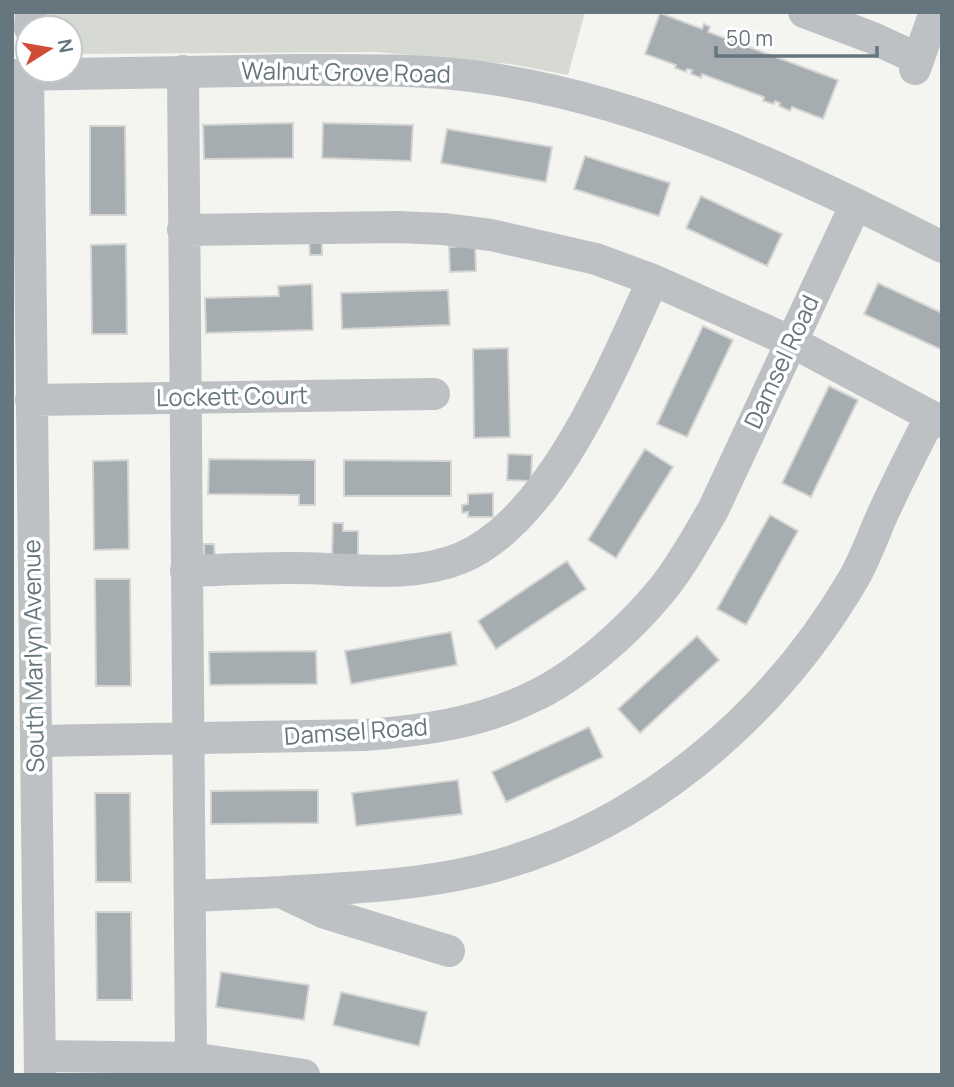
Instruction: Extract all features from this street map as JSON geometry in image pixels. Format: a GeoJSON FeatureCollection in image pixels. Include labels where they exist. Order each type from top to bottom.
{"type":"FeatureCollection","features":[{"type":"Feature","properties":{"kind":"street"},"geometry":{"type":"LineString","coordinates":[[804,12],[873,38],[916,64],[935,15]]}},
{"type":"Feature","properties":{"kind":"street","name":"Walnut Grove Road"},"geometry":{"type":"LineString","coordinates":[[84,73],[402,69],[518,83],[584,99],[695,133],[856,204],[942,247]]}},
{"type":"Feature","properties":{"kind":"street"},"geometry":{"type":"LineString","coordinates":[[183,71],[191,1058]]}},
{"type":"Feature","properties":{"kind":"street","name":"South Marlyn Avenue"},"geometry":{"type":"LineString","coordinates":[[23,84],[40,1065]]}},
{"type":"Feature","properties":{"kind":"street","name":"Damsel Road"},"geometry":{"type":"LineString","coordinates":[[36,741],[365,736],[406,732],[495,712],[531,698],[562,680],[640,614],[663,589],[713,510],[856,204]]}},
{"type":"Feature","properties":{"kind":"street"},"geometry":{"type":"LineString","coordinates":[[183,230],[398,227],[443,229],[491,235],[596,259],[653,279],[792,342],[936,419],[855,576],[831,613],[773,690],[708,752],[664,788],[586,833],[523,858],[479,871],[419,882],[191,896]]}},
{"type":"Feature","properties":{"kind":"street"},"geometry":{"type":"LineString","coordinates":[[186,571],[401,569],[435,565],[460,558],[488,543],[536,496],[571,449],[653,279]]}},
{"type":"Feature","properties":{"kind":"street","name":"Lockett Court"},"geometry":{"type":"LineString","coordinates":[[30,400],[434,394]]}},
{"type":"Feature","properties":{"kind":"street"},"geometry":{"type":"LineString","coordinates":[[281,892],[325,913],[449,951]]}},
{"type":"Feature","properties":{"kind":"street"},"geometry":{"type":"LineString","coordinates":[[40,1065],[191,1058],[304,1075]]}},
{"type":"Feature","properties":{"kind":"shaded area"},"geometry":{"type":"Polygon","coordinates":[[[585,12],[568,75],[510,64],[377,52],[84,54],[84,14],[47,14],[585,12]]]}},
{"type":"Feature","properties":{"kind":"building"},"geometry":{"type":"Polygon","coordinates":[[[660,13],[702,29],[704,24],[710,27],[708,32],[838,80],[823,119],[792,107],[790,111],[775,101],[774,104],[763,101],[764,97],[702,74],[701,78],[691,74],[692,70],[687,69],[686,72],[675,68],[676,65],[645,54],[660,13]]]}},
{"type":"Feature","properties":{"kind":"building"},"geometry":{"type":"Polygon","coordinates":[[[293,123],[293,158],[204,159],[203,125],[293,123]]]}},
{"type":"Feature","properties":{"kind":"building"},"geometry":{"type":"Polygon","coordinates":[[[323,123],[413,125],[411,161],[322,158],[323,123]]]}},
{"type":"Feature","properties":{"kind":"building"},"geometry":{"type":"Polygon","coordinates":[[[90,126],[125,126],[126,215],[90,215],[90,126]]]}},
{"type":"Feature","properties":{"kind":"building"},"geometry":{"type":"Polygon","coordinates":[[[447,129],[552,147],[546,182],[441,163],[447,129]]]}},
{"type":"Feature","properties":{"kind":"building"},"geometry":{"type":"Polygon","coordinates":[[[585,156],[670,183],[659,216],[574,189],[585,156]]]}},
{"type":"Feature","properties":{"kind":"building"},"geometry":{"type":"Polygon","coordinates":[[[701,196],[782,234],[767,266],[686,228],[701,196]]]}},
{"type":"Feature","properties":{"kind":"building"},"geometry":{"type":"Polygon","coordinates":[[[322,239],[322,255],[310,255],[309,240],[322,239]]]}},
{"type":"Feature","properties":{"kind":"building"},"geometry":{"type":"Polygon","coordinates":[[[126,244],[127,334],[92,334],[91,245],[126,244]]]}},
{"type":"Feature","properties":{"kind":"building"},"geometry":{"type":"Polygon","coordinates":[[[475,245],[476,271],[450,272],[449,247],[475,245]]]}},
{"type":"Feature","properties":{"kind":"building"},"geometry":{"type":"Polygon","coordinates":[[[878,283],[942,313],[942,350],[864,314],[878,283]]]}},
{"type":"Feature","properties":{"kind":"building"},"geometry":{"type":"Polygon","coordinates":[[[312,284],[313,330],[206,333],[205,298],[279,296],[278,286],[312,284]]]}},
{"type":"Feature","properties":{"kind":"building"},"geometry":{"type":"Polygon","coordinates":[[[448,290],[450,325],[342,329],[341,293],[448,290]]]}},
{"type":"Feature","properties":{"kind":"building"},"geometry":{"type":"Polygon","coordinates":[[[703,326],[733,340],[687,437],[657,424],[703,326]]]}},
{"type":"Feature","properties":{"kind":"building"},"geometry":{"type":"Polygon","coordinates":[[[508,348],[510,437],[474,438],[473,349],[508,348]]]}},
{"type":"Feature","properties":{"kind":"building"},"geometry":{"type":"Polygon","coordinates":[[[829,386],[858,400],[811,497],[782,483],[829,386]]]}},
{"type":"Feature","properties":{"kind":"building"},"geometry":{"type":"Polygon","coordinates":[[[645,449],[673,467],[616,558],[588,540],[645,449]]]}},
{"type":"Feature","properties":{"kind":"building"},"geometry":{"type":"Polygon","coordinates":[[[508,454],[532,455],[531,481],[507,480],[508,454]]]}},
{"type":"Feature","properties":{"kind":"building"},"geometry":{"type":"Polygon","coordinates":[[[209,459],[315,460],[315,505],[299,505],[299,495],[208,494],[209,459]]]}},
{"type":"Feature","properties":{"kind":"building"},"geometry":{"type":"Polygon","coordinates":[[[128,460],[129,549],[94,550],[93,461],[128,460]]]}},
{"type":"Feature","properties":{"kind":"building"},"geometry":{"type":"Polygon","coordinates":[[[344,460],[451,461],[451,496],[344,496],[344,460]]]}},
{"type":"Feature","properties":{"kind":"building"},"geometry":{"type":"Polygon","coordinates":[[[493,493],[493,517],[468,517],[468,512],[462,513],[462,505],[468,504],[468,494],[493,493]]]}},
{"type":"Feature","properties":{"kind":"building"},"geometry":{"type":"Polygon","coordinates":[[[770,515],[798,531],[746,625],[717,609],[770,515]]]}},
{"type":"Feature","properties":{"kind":"building"},"geometry":{"type":"Polygon","coordinates":[[[333,523],[343,523],[343,531],[358,531],[358,555],[332,555],[333,523]]]}},
{"type":"Feature","properties":{"kind":"building"},"geometry":{"type":"Polygon","coordinates":[[[204,544],[214,544],[215,559],[204,559],[204,544]]]}},
{"type":"Feature","properties":{"kind":"building"},"geometry":{"type":"Polygon","coordinates":[[[567,561],[586,589],[496,649],[478,621],[567,561]]]}},
{"type":"Feature","properties":{"kind":"building"},"geometry":{"type":"Polygon","coordinates":[[[95,579],[130,579],[131,686],[96,686],[95,579]]]}},
{"type":"Feature","properties":{"kind":"building"},"geometry":{"type":"Polygon","coordinates":[[[451,632],[457,665],[351,684],[345,651],[451,632]]]}},
{"type":"Feature","properties":{"kind":"building"},"geometry":{"type":"Polygon","coordinates":[[[697,636],[719,660],[640,733],[618,709],[697,636]]]}},
{"type":"Feature","properties":{"kind":"building"},"geometry":{"type":"Polygon","coordinates":[[[316,651],[317,684],[210,685],[209,652],[316,651]]]}},
{"type":"Feature","properties":{"kind":"building"},"geometry":{"type":"Polygon","coordinates":[[[589,727],[603,757],[506,802],[492,772],[589,727]]]}},
{"type":"Feature","properties":{"kind":"building"},"geometry":{"type":"Polygon","coordinates":[[[458,780],[462,814],[356,826],[352,793],[458,780]]]}},
{"type":"Feature","properties":{"kind":"building"},"geometry":{"type":"Polygon","coordinates":[[[318,790],[318,823],[211,824],[211,791],[318,790]]]}},
{"type":"Feature","properties":{"kind":"building"},"geometry":{"type":"Polygon","coordinates":[[[95,793],[130,793],[131,882],[96,882],[95,793]]]}},
{"type":"Feature","properties":{"kind":"building"},"geometry":{"type":"Polygon","coordinates":[[[96,912],[131,912],[132,1000],[97,1000],[96,912]]]}},
{"type":"Feature","properties":{"kind":"building"},"geometry":{"type":"Polygon","coordinates":[[[221,972],[309,985],[304,1020],[216,1007],[221,972]]]}},
{"type":"Feature","properties":{"kind":"building"},"geometry":{"type":"Polygon","coordinates":[[[341,992],[427,1012],[419,1046],[333,1025],[341,992]]]}}]}
